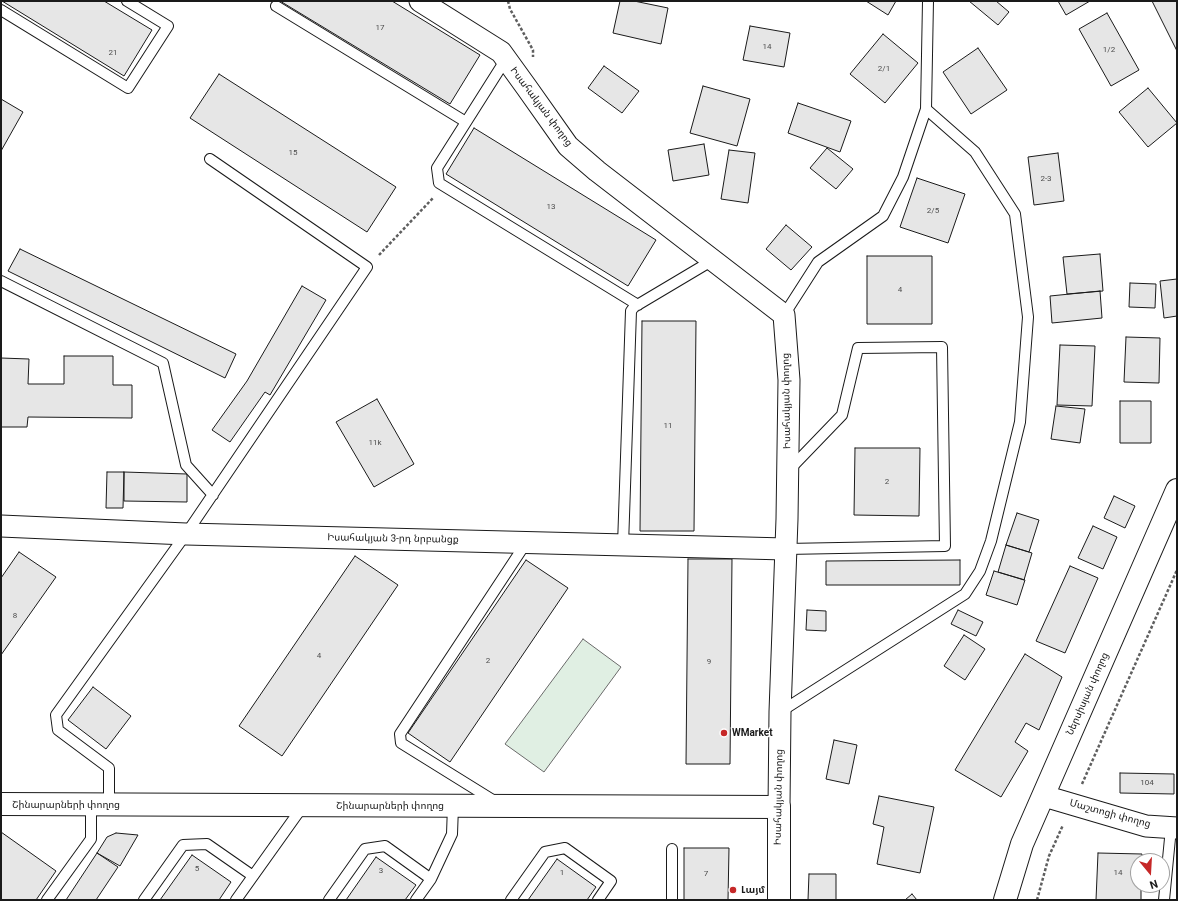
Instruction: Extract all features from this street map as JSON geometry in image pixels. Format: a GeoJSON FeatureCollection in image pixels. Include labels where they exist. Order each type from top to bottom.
{"type":"FeatureCollection","features":[{"type":"Feature","properties":{"kind":"street","name":"Իսահակյան փողոց"},"geometry":{"type":"LineString","coordinates":[[420,1],[500,52],[568,146],[597,171],[784,315],[789,380],[786,548],[780,712],[779,900]]}},
{"type":"Feature","properties":{"kind":"street","name":"Ներսիսյան փողոց"},"geometry":{"type":"LineString","coordinates":[[1005,900],[1022,844],[1177,490]]}},
{"type":"Feature","properties":{"kind":"street","name":"Իսահակյան 3-րդ նրբանցք"},"geometry":{"type":"LineString","coordinates":[[3,529],[786,548]]}},
{"type":"Feature","properties":{"kind":"street","name":"Մաշտոցի փողոց"},"geometry":{"type":"LineString","coordinates":[[1044,796],[1146,826],[1174,828]]}},
{"type":"Feature","properties":{"kind":"street","name":"Շինարարների փողոց"},"geometry":{"type":"LineString","coordinates":[[1,804],[779,807]]}},
{"type":"Feature","properties":{"kind":"lane"},"geometry":{"type":"LineString","coordinates":[[1,10],[128,88],[168,26],[127,1]]}},
{"type":"Feature","properties":{"kind":"lane"},"geometry":{"type":"LineString","coordinates":[[784,315],[818,262],[883,216],[903,177],[926,108],[928,1]]}},
{"type":"Feature","properties":{"kind":"lane"},"geometry":{"type":"LineString","coordinates":[[276,6],[466,122]]}},
{"type":"Feature","properties":{"kind":"lane"},"geometry":{"type":"LineString","coordinates":[[506,60],[437,168],[439,183],[638,305]]}},
{"type":"Feature","properties":{"kind":"lane"},"geometry":{"type":"LineString","coordinates":[[780,712],[966,594],[980,571],[991,541],[1015,444],[1020,422],[1028,317],[1015,214],[975,152],[926,108]]}},
{"type":"Feature","properties":{"kind":"lane"},"geometry":{"type":"LineString","coordinates":[[47,900],[91,839],[109,768],[58,730],[56,715],[186,534],[367,267],[210,159]]}},
{"type":"Feature","properties":{"kind":"lane"},"geometry":{"type":"LineString","coordinates":[[623,545],[631,311],[634,307],[713,260]]}},
{"type":"Feature","properties":{"kind":"lane"},"geometry":{"type":"LineString","coordinates":[[1,280],[163,363],[186,466],[213,495]]}},
{"type":"Feature","properties":{"kind":"lane"},"geometry":{"type":"LineString","coordinates":[[786,548],[945,546],[942,347],[858,348],[842,414],[788,472]]}},
{"type":"Feature","properties":{"kind":"lane"},"geometry":{"type":"LineString","coordinates":[[504,806],[401,743],[400,734],[526,542]]}},
{"type":"Feature","properties":{"kind":"lane"},"geometry":{"type":"LineString","coordinates":[[236,900],[303,806]]}},
{"type":"Feature","properties":{"kind":"lane"},"geometry":{"type":"LineString","coordinates":[[416,900],[431,879],[452,834],[452,806]]}},
{"type":"Feature","properties":{"kind":"lane"},"geometry":{"type":"LineString","coordinates":[[1164,900],[1174,828]]}},
{"type":"Feature","properties":{"kind":"lane"},"geometry":{"type":"LineString","coordinates":[[144,900],[183,845],[207,844],[253,876]]}},
{"type":"Feature","properties":{"kind":"lane"},"geometry":{"type":"LineString","coordinates":[[329,900],[365,849],[385,846],[431,879]]}},
{"type":"Feature","properties":{"kind":"lane"},"geometry":{"type":"LineString","coordinates":[[511,900],[545,852],[565,848],[611,881],[598,900]]}},
{"type":"Feature","properties":{"kind":"lane"},"geometry":{"type":"LineString","coordinates":[[672,850],[672,900]]}},
{"type":"Feature","properties":{"kind":"path"},"geometry":{"type":"LineString","coordinates":[[508,1],[510,9],[533,50],[533,57]]}},
{"type":"Feature","properties":{"kind":"path"},"geometry":{"type":"LineString","coordinates":[[367,267],[437,194]]}},
{"type":"Feature","properties":{"kind":"path"},"geometry":{"type":"LineString","coordinates":[[1037,900],[1049,856],[1177,570]]}},
{"type":"Feature","properties":{"kind":"green space"},"geometry":{"type":"Polygon","coordinates":[[[583,639],[621,667],[544,772],[505,744],[583,639]]]}},
{"type":"Feature","properties":{"kind":"building"},"geometry":{"type":"Polygon","coordinates":[[[2,1],[104,1],[152,30],[124,76],[2,1]]]}},
{"type":"Feature","properties":{"kind":"building"},"geometry":{"type":"Polygon","coordinates":[[[280,1],[392,1],[480,55],[450,104],[280,1]]]}},
{"type":"Feature","properties":{"kind":"building"},"geometry":{"type":"Polygon","coordinates":[[[620,1],[634,1],[668,8],[661,44],[613,33],[620,1]]]}},
{"type":"Feature","properties":{"kind":"building"},"geometry":{"type":"Polygon","coordinates":[[[866,1],[896,1],[888,15],[866,1]]]}},
{"type":"Feature","properties":{"kind":"building"},"geometry":{"type":"Polygon","coordinates":[[[969,1],[996,1],[1009,12],[998,25],[969,1]]]}},
{"type":"Feature","properties":{"kind":"building"},"geometry":{"type":"Polygon","coordinates":[[[1058,1],[1090,1],[1066,15],[1058,1]]]}},
{"type":"Feature","properties":{"kind":"building"},"geometry":{"type":"Polygon","coordinates":[[[1152,1],[1177,1],[1177,51],[1152,1]]]}},
{"type":"Feature","properties":{"kind":"building"},"geometry":{"type":"Polygon","coordinates":[[[1107,13],[1139,70],[1111,86],[1079,29],[1107,13]]]}},
{"type":"Feature","properties":{"kind":"building"},"geometry":{"type":"Polygon","coordinates":[[[750,26],[790,33],[784,67],[743,60],[750,26]]]}},
{"type":"Feature","properties":{"kind":"building"},"geometry":{"type":"Polygon","coordinates":[[[883,34],[918,63],[885,103],[850,74],[883,34]]]}},
{"type":"Feature","properties":{"kind":"building"},"geometry":{"type":"Polygon","coordinates":[[[978,48],[1007,90],[971,114],[943,72],[978,48]]]}},
{"type":"Feature","properties":{"kind":"building"},"geometry":{"type":"Polygon","coordinates":[[[604,66],[639,91],[622,113],[588,88],[604,66]]]}},
{"type":"Feature","properties":{"kind":"building"},"geometry":{"type":"Polygon","coordinates":[[[219,74],[396,187],[367,232],[190,118],[219,74]]]}},
{"type":"Feature","properties":{"kind":"building"},"geometry":{"type":"Polygon","coordinates":[[[703,86],[750,99],[737,146],[690,133],[703,86]]]}},
{"type":"Feature","properties":{"kind":"building"},"geometry":{"type":"Polygon","coordinates":[[[1148,88],[1177,123],[1148,147],[1119,112],[1148,88]]]}},
{"type":"Feature","properties":{"kind":"building"},"geometry":{"type":"Polygon","coordinates":[[[1,99],[23,112],[1,151],[1,99]]]}},
{"type":"Feature","properties":{"kind":"building"},"geometry":{"type":"Polygon","coordinates":[[[798,103],[851,121],[840,152],[788,133],[798,103]]]}},
{"type":"Feature","properties":{"kind":"building"},"geometry":{"type":"Polygon","coordinates":[[[474,128],[656,240],[628,286],[446,174],[474,128]]]}},
{"type":"Feature","properties":{"kind":"building"},"geometry":{"type":"Polygon","coordinates":[[[704,144],[709,175],[673,181],[668,150],[704,144]]]}},
{"type":"Feature","properties":{"kind":"building"},"geometry":{"type":"Polygon","coordinates":[[[827,148],[853,169],[836,189],[810,168],[827,148]]]}},
{"type":"Feature","properties":{"kind":"building"},"geometry":{"type":"Polygon","coordinates":[[[729,150],[755,153],[748,203],[721,199],[729,150]]]}},
{"type":"Feature","properties":{"kind":"building"},"geometry":{"type":"Polygon","coordinates":[[[1058,153],[1064,201],[1034,205],[1028,157],[1058,153]]]}},
{"type":"Feature","properties":{"kind":"building"},"geometry":{"type":"Polygon","coordinates":[[[917,178],[965,194],[948,243],[900,227],[917,178]]]}},
{"type":"Feature","properties":{"kind":"building"},"geometry":{"type":"Polygon","coordinates":[[[786,225],[812,247],[791,270],[766,249],[786,225]]]}},
{"type":"Feature","properties":{"kind":"building"},"geometry":{"type":"Polygon","coordinates":[[[20,249],[236,354],[225,378],[8,271],[20,249]]]}},
{"type":"Feature","properties":{"kind":"building"},"geometry":{"type":"Polygon","coordinates":[[[1100,254],[1103,291],[1067,294],[1063,257],[1100,254]]]}},
{"type":"Feature","properties":{"kind":"building"},"geometry":{"type":"Polygon","coordinates":[[[867,256],[932,256],[932,324],[867,324],[867,256]]]}},
{"type":"Feature","properties":{"kind":"building"},"geometry":{"type":"Polygon","coordinates":[[[1177,279],[1177,316],[1164,318],[1160,281],[1177,279]]]}},
{"type":"Feature","properties":{"kind":"building"},"geometry":{"type":"Polygon","coordinates":[[[1130,283],[1156,284],[1155,308],[1129,307],[1130,283]]]}},
{"type":"Feature","properties":{"kind":"building"},"geometry":{"type":"Polygon","coordinates":[[[302,286],[326,300],[270,395],[265,392],[230,442],[212,430],[247,381],[302,286]]]}},
{"type":"Feature","properties":{"kind":"building"},"geometry":{"type":"Polygon","coordinates":[[[1100,291],[1102,318],[1052,323],[1050,296],[1100,291]]]}},
{"type":"Feature","properties":{"kind":"building"},"geometry":{"type":"Polygon","coordinates":[[[642,321],[696,321],[694,531],[640,531],[642,321]]]}},
{"type":"Feature","properties":{"kind":"building"},"geometry":{"type":"Polygon","coordinates":[[[1126,337],[1160,338],[1159,383],[1124,382],[1126,337]]]}},
{"type":"Feature","properties":{"kind":"building"},"geometry":{"type":"Polygon","coordinates":[[[1060,345],[1095,346],[1092,406],[1057,405],[1060,345]]]}},
{"type":"Feature","properties":{"kind":"building"},"geometry":{"type":"Polygon","coordinates":[[[64,356],[113,356],[113,385],[132,385],[132,418],[28,417],[27,427],[1,427],[1,358],[29,359],[28,384],[64,384],[64,356]]]}},
{"type":"Feature","properties":{"kind":"building"},"geometry":{"type":"Polygon","coordinates":[[[377,399],[414,464],[374,487],[336,422],[377,399]]]}},
{"type":"Feature","properties":{"kind":"building"},"geometry":{"type":"Polygon","coordinates":[[[1120,401],[1151,401],[1151,443],[1120,443],[1120,401]]]}},
{"type":"Feature","properties":{"kind":"building"},"geometry":{"type":"Polygon","coordinates":[[[1056,406],[1085,409],[1080,443],[1051,439],[1056,406]]]}},
{"type":"Feature","properties":{"kind":"building"},"geometry":{"type":"Polygon","coordinates":[[[855,448],[920,448],[919,516],[854,515],[855,448]]]}},
{"type":"Feature","properties":{"kind":"building"},"geometry":{"type":"Polygon","coordinates":[[[107,472],[124,472],[123,508],[106,508],[107,472]]]}},
{"type":"Feature","properties":{"kind":"building"},"geometry":{"type":"Polygon","coordinates":[[[124,472],[187,474],[187,502],[124,501],[124,472]]]}},
{"type":"Feature","properties":{"kind":"building"},"geometry":{"type":"Polygon","coordinates":[[[1114,496],[1135,506],[1125,528],[1104,518],[1114,496]]]}},
{"type":"Feature","properties":{"kind":"building"},"geometry":{"type":"Polygon","coordinates":[[[1017,513],[1039,520],[1029,552],[1006,545],[1017,513]]]}},
{"type":"Feature","properties":{"kind":"building"},"geometry":{"type":"Polygon","coordinates":[[[1093,526],[1117,537],[1103,569],[1078,558],[1093,526]]]}},
{"type":"Feature","properties":{"kind":"building"},"geometry":{"type":"Polygon","coordinates":[[[1006,545],[1032,553],[1024,580],[998,572],[1006,545]]]}},
{"type":"Feature","properties":{"kind":"building"},"geometry":{"type":"Polygon","coordinates":[[[19,552],[56,577],[1,655],[1,578],[19,552]]]}},
{"type":"Feature","properties":{"kind":"building"},"geometry":{"type":"Polygon","coordinates":[[[355,556],[398,585],[282,756],[239,726],[355,556]]]}},
{"type":"Feature","properties":{"kind":"building"},"geometry":{"type":"Polygon","coordinates":[[[688,559],[732,559],[730,764],[686,764],[688,559]]]}},
{"type":"Feature","properties":{"kind":"building"},"geometry":{"type":"Polygon","coordinates":[[[526,560],[568,588],[450,762],[408,733],[526,560]]]}},
{"type":"Feature","properties":{"kind":"building"},"geometry":{"type":"Polygon","coordinates":[[[960,560],[960,585],[826,585],[826,561],[960,560]]]}},
{"type":"Feature","properties":{"kind":"building"},"geometry":{"type":"Polygon","coordinates":[[[1070,566],[1098,578],[1065,653],[1036,641],[1070,566]]]}},
{"type":"Feature","properties":{"kind":"building"},"geometry":{"type":"Polygon","coordinates":[[[994,571],[1025,580],[1017,605],[986,595],[994,571]]]}},
{"type":"Feature","properties":{"kind":"building"},"geometry":{"type":"Polygon","coordinates":[[[807,610],[826,611],[826,631],[806,630],[807,610]]]}},
{"type":"Feature","properties":{"kind":"building"},"geometry":{"type":"Polygon","coordinates":[[[958,610],[983,622],[976,636],[951,624],[958,610]]]}},
{"type":"Feature","properties":{"kind":"building"},"geometry":{"type":"Polygon","coordinates":[[[964,635],[985,649],[965,680],[944,666],[964,635]]]}},
{"type":"Feature","properties":{"kind":"building"},"geometry":{"type":"Polygon","coordinates":[[[1025,654],[1062,677],[1039,730],[1026,723],[1015,742],[1028,751],[1001,797],[955,770],[1025,654]]]}},
{"type":"Feature","properties":{"kind":"building"},"geometry":{"type":"Polygon","coordinates":[[[93,687],[131,716],[106,749],[68,720],[93,687]]]}},
{"type":"Feature","properties":{"kind":"building"},"geometry":{"type":"Polygon","coordinates":[[[834,740],[857,745],[849,784],[826,779],[834,740]]]}},
{"type":"Feature","properties":{"kind":"building"},"geometry":{"type":"Polygon","coordinates":[[[1120,773],[1174,774],[1174,794],[1120,793],[1120,773]]]}},
{"type":"Feature","properties":{"kind":"building"},"geometry":{"type":"Polygon","coordinates":[[[879,796],[934,807],[920,873],[877,864],[884,827],[873,824],[879,796]]]}},
{"type":"Feature","properties":{"kind":"building"},"geometry":{"type":"Polygon","coordinates":[[[1,832],[56,871],[36,900],[1,900],[1,832]]]}},
{"type":"Feature","properties":{"kind":"building"},"geometry":{"type":"Polygon","coordinates":[[[116,833],[138,835],[120,866],[97,853],[107,837],[116,833]]]}},
{"type":"Feature","properties":{"kind":"building"},"geometry":{"type":"Polygon","coordinates":[[[684,848],[729,848],[728,900],[684,900],[684,848]]]}},
{"type":"Feature","properties":{"kind":"building"},"geometry":{"type":"Polygon","coordinates":[[[97,853],[118,867],[96,900],[66,900],[97,853]]]}},
{"type":"Feature","properties":{"kind":"building"},"geometry":{"type":"Polygon","coordinates":[[[1098,853],[1130,854],[1130,893],[1141,893],[1141,900],[1096,900],[1098,853]]]}},
{"type":"Feature","properties":{"kind":"building"},"geometry":{"type":"Polygon","coordinates":[[[192,855],[231,882],[219,900],[160,900],[192,855]]]}},
{"type":"Feature","properties":{"kind":"building"},"geometry":{"type":"Polygon","coordinates":[[[376,857],[416,885],[405,900],[346,900],[376,857]]]}},
{"type":"Feature","properties":{"kind":"building"},"geometry":{"type":"Polygon","coordinates":[[[557,859],[596,887],[587,900],[528,900],[557,859]]]}},
{"type":"Feature","properties":{"kind":"building"},"geometry":{"type":"Polygon","coordinates":[[[809,874],[836,874],[836,900],[808,900],[809,874]]]}},
{"type":"Feature","properties":{"kind":"building"},"geometry":{"type":"Polygon","coordinates":[[[912,894],[917,900],[905,900],[912,894]]]}},
{"type":"Feature","properties":{"kind":"place","name":"WMarket"},"geometry":{"type":"Point","coordinates":[724,733]}},
{"type":"Feature","properties":{"kind":"place","name":"Լայմ"},"geometry":{"type":"Point","coordinates":[733,890]}}]}
